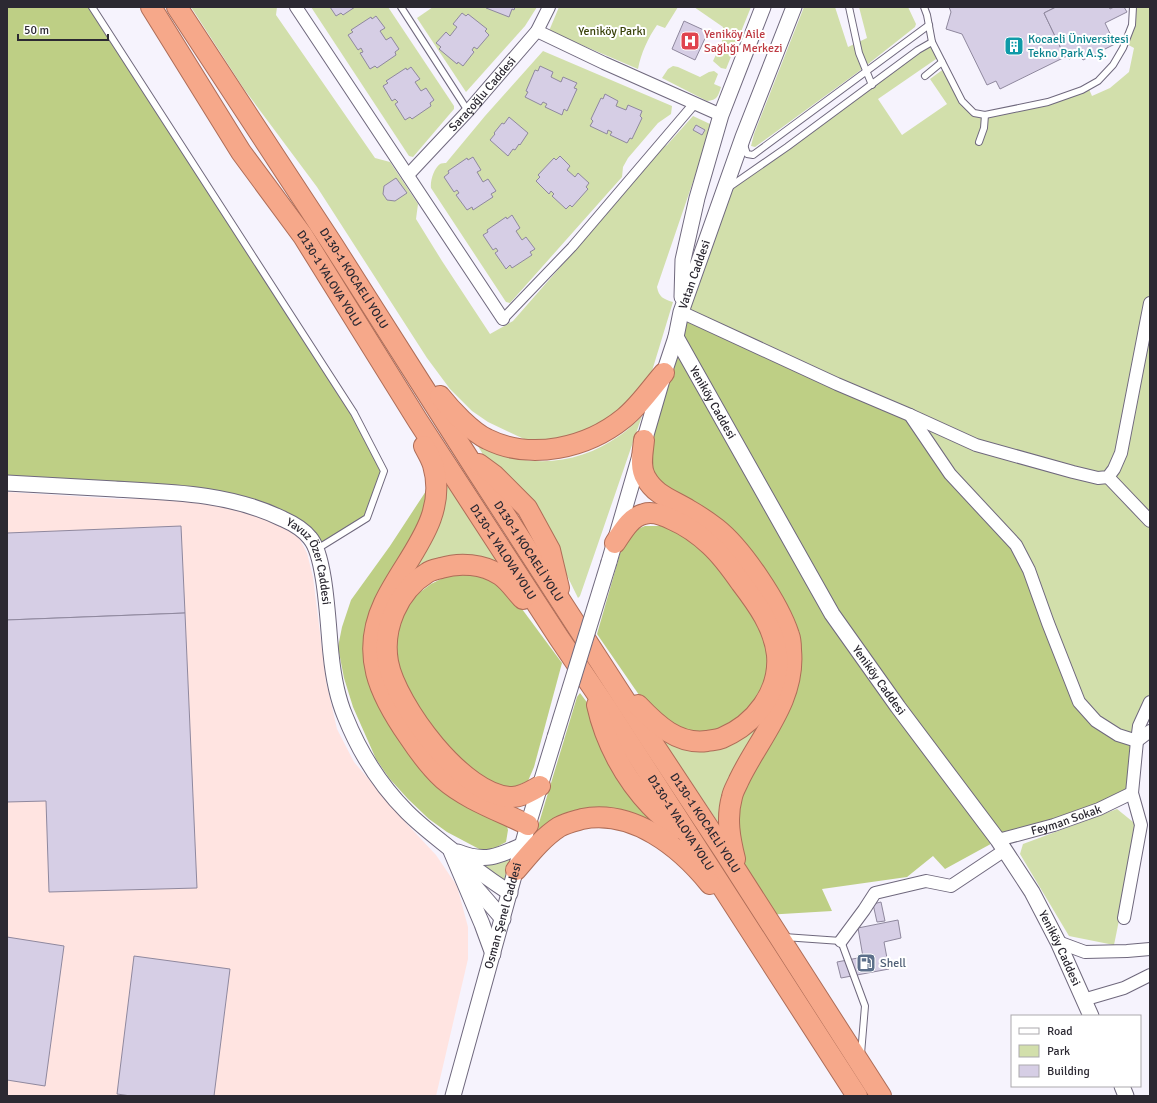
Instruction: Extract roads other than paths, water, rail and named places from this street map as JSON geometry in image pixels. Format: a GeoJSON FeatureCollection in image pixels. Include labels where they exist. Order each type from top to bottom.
{"type":"FeatureCollection","features":[{"type":"Feature","properties":{"kind":"highway","name":"D130-1 YALOVA YOLU"},"geometry":{"type":"LineString","coordinates":[[150,7],[241,152],[303,236],[418,421],[559,638],[592,686],[598,712],[614,753],[622,768],[651,807],[697,848],[857,1096]]}},
{"type":"Feature","properties":{"kind":"highway","name":"D130-1 KOCAELİ YOLU"},"geometry":{"type":"LineString","coordinates":[[177,7],[394,339],[881,1096]]}},
{"type":"Feature","properties":{"kind":"highway"},"geometry":{"type":"LineString","coordinates":[[260,178],[404,411],[424,445],[433,464],[437,486],[435,507],[424,536],[384,603],[374,632],[373,658],[381,690],[395,718],[421,755],[443,779],[468,796],[528,825]]}},
{"type":"Feature","properties":{"kind":"highway"},"geometry":{"type":"LineString","coordinates":[[394,339],[443,400],[466,424],[487,439],[512,448],[542,450],[574,445],[597,436],[624,418],[664,372]]}},
{"type":"Feature","properties":{"kind":"highway"},"geometry":{"type":"LineString","coordinates":[[644,440],[642,470],[649,484],[660,495],[689,510],[718,529],[740,553],[763,584],[780,612],[790,637],[792,663],[788,687],[778,710],[744,769],[732,796],[729,814],[729,834],[737,871]]}},
{"type":"Feature","properties":{"kind":"highway"},"geometry":{"type":"LineString","coordinates":[[606,669],[660,727],[669,734],[682,739],[698,742],[719,739],[736,732],[749,722],[762,707],[772,690],[776,673],[777,655],[772,633],[761,611],[730,567],[711,545],[687,526],[667,517],[656,514],[644,514],[635,518],[625,528],[612,553]]}},
{"type":"Feature","properties":{"kind":"highway"},"geometry":{"type":"LineString","coordinates":[[540,786],[520,796],[504,796],[490,791],[460,772],[439,751],[407,707],[388,662],[387,637],[391,620],[398,602],[410,586],[428,572],[449,566],[465,564],[484,568],[501,575],[559,638]]}},
{"type":"Feature","properties":{"kind":"highway"},"geometry":{"type":"LineString","coordinates":[[516,870],[545,838],[560,827],[573,821],[590,818],[607,818],[627,821],[644,828],[662,839],[701,873],[779,975]]}},
{"type":"Feature","properties":{"kind":"street"},"geometry":{"type":"LineString","coordinates":[[296,7],[503,318],[572,247],[694,104]]}},
{"type":"Feature","properties":{"kind":"street","name":"Saraçoğlu Caddesi"},"geometry":{"type":"LineString","coordinates":[[408,175],[468,111],[537,31],[549,7]]}},
{"type":"Feature","properties":{"kind":"street","name":"Vatan Caddesi"},"geometry":{"type":"LineString","coordinates":[[681,312],[683,260],[697,198],[721,115],[763,7]]}},
{"type":"Feature","properties":{"kind":"street","name":"Vatan Caddesi"},"geometry":{"type":"LineString","coordinates":[[681,312],[743,137],[794,7]]}},
{"type":"Feature","properties":{"kind":"street"},"geometry":{"type":"LineString","coordinates":[[537,31],[694,104],[721,115]]}},
{"type":"Feature","properties":{"kind":"street"},"geometry":{"type":"LineString","coordinates":[[681,312],[836,384],[976,445],[1098,478],[1108,477],[1114,469],[1121,453],[1147,331],[1150,303]]}},
{"type":"Feature","properties":{"kind":"street","name":"Osman Şenel Caddesi"},"geometry":{"type":"LineString","coordinates":[[453,1096],[528,825],[612,553],[664,372],[676,337],[681,312]]}},
{"type":"Feature","properties":{"kind":"street","name":"Yeniköy Caddesi"},"geometry":{"type":"LineString","coordinates":[[676,337],[832,614],[898,707],[1002,845],[1032,892],[1058,942],[1090,1015]]}},
{"type":"Feature","properties":{"kind":"street"},"geometry":{"type":"LineString","coordinates":[[910,415],[950,474],[1016,545],[1029,570],[1079,702],[1096,721],[1118,735],[1137,741]]}},
{"type":"Feature","properties":{"kind":"street"},"geometry":{"type":"LineString","coordinates":[[1108,477],[1150,521]]}},
{"type":"Feature","properties":{"kind":"street","name":"Yavuz Özer Caddesi"},"geometry":{"type":"LineString","coordinates":[[7,484],[185,493],[218,498],[246,504],[264,510],[293,524],[310,537],[317,549],[338,692],[344,715],[358,744],[376,774],[391,793],[419,823],[487,878],[510,893]]}},
{"type":"Feature","properties":{"kind":"street"},"geometry":{"type":"LineString","coordinates":[[1124,918],[1145,822],[1132,793],[1139,726],[1150,702]]}},
{"type":"Feature","properties":{"kind":"street"},"geometry":{"type":"LineString","coordinates":[[1137,741],[1150,731]]}},
{"type":"Feature","properties":{"kind":"street","name":"Feyman Sokak"},"geometry":{"type":"LineString","coordinates":[[841,941],[875,893],[926,881],[951,886],[1002,845],[1099,809],[1132,793]]}},
{"type":"Feature","properties":{"kind":"street","name":"Yavuz Özer Caddesi"},"geometry":{"type":"LineString","coordinates":[[450,849],[474,857],[491,858],[523,845]]}},
{"type":"Feature","properties":{"kind":"street","name":"Yavuz Özer Caddesi"},"geometry":{"type":"LineString","coordinates":[[450,849],[477,889],[503,919]]}},
{"type":"Feature","properties":{"kind":"street","name":"Yavuz Özer Caddesi"},"geometry":{"type":"LineString","coordinates":[[450,849],[493,954]]}},
{"type":"Feature","properties":{"kind":"street"},"geometry":{"type":"LineString","coordinates":[[1058,942],[1085,952],[1127,952],[1150,949]]}},
{"type":"Feature","properties":{"kind":"street"},"geometry":{"type":"LineString","coordinates":[[1083,1000],[1124,988],[1150,976]]}},
{"type":"Feature","properties":{"kind":"lane"},"geometry":{"type":"LineString","coordinates":[[92,7],[354,413],[384,471],[367,518],[317,549]]}},
{"type":"Feature","properties":{"kind":"lane"},"geometry":{"type":"LineString","coordinates":[[401,7],[468,111]]}},
{"type":"Feature","properties":{"kind":"lane"},"geometry":{"type":"LineString","coordinates":[[849,7],[859,52],[872,85]]}},
{"type":"Feature","properties":{"kind":"lane"},"geometry":{"type":"LineString","coordinates":[[924,7],[932,42],[962,101],[974,112],[985,115],[1048,102],[1082,90],[1098,81],[1114,65],[1123,48],[1132,25],[1133,7]]}},
{"type":"Feature","properties":{"kind":"lane"},"geometry":{"type":"LineString","coordinates":[[743,137],[744,148],[747,154],[753,155],[929,26]]}},
{"type":"Feature","properties":{"kind":"lane"},"geometry":{"type":"LineString","coordinates":[[911,38],[918,50]]}},
{"type":"Feature","properties":{"kind":"lane"},"geometry":{"type":"LineString","coordinates":[[724,191],[787,147],[918,50],[932,42]]}},
{"type":"Feature","properties":{"kind":"lane"},"geometry":{"type":"LineString","coordinates":[[925,76],[942,62]]}},
{"type":"Feature","properties":{"kind":"lane"},"geometry":{"type":"LineString","coordinates":[[979,142],[984,128],[985,115]]}},
{"type":"Feature","properties":{"kind":"lane"},"geometry":{"type":"LineString","coordinates":[[779,936],[841,941],[865,1006],[860,1064]]}},
{"type":"Feature","properties":{"kind":"place","name":"Yeniköy Aile Sağlığı Merkezi"},"geometry":{"type":"Point","coordinates":[690,41]}},
{"type":"Feature","properties":{"kind":"place","name":"Kocaeli Üniversitesi Tekno Park A.Ş."},"geometry":{"type":"Point","coordinates":[1014,46]}},
{"type":"Feature","properties":{"kind":"place","name":"Shell"},"geometry":{"type":"Point","coordinates":[866,963]}},
{"type":"Feature","properties":{"kind":"park label","name":"Yeniköy Parkı"},"geometry":{"type":"Point","coordinates":[612,31]}}]}
